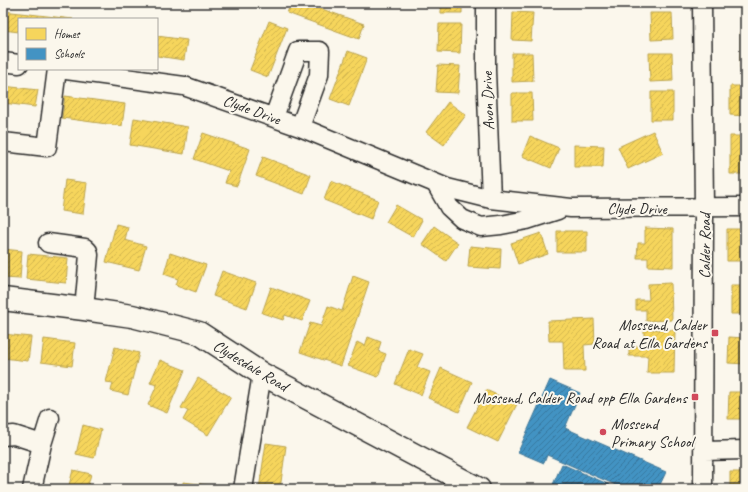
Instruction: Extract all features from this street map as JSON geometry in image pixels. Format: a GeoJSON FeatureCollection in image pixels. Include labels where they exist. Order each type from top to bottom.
{"type":"FeatureCollection","features":[{"type":"Feature","properties":{"kind":"main road","name":"Clydesdale Road"},"geometry":{"type":"LineString","coordinates":[[3,299],[84,308],[132,316],[199,333],[262,374],[479,489]]}},
{"type":"Feature","properties":{"kind":"street","name":"Avon Drive"},"geometry":{"type":"LineString","coordinates":[[486,3],[486,70],[491,200]]}},
{"type":"Feature","properties":{"kind":"street","name":"Calder Road"},"geometry":{"type":"LineString","coordinates":[[702,3],[704,208],[703,489]]}},
{"type":"Feature","properties":{"kind":"street"},"geometry":{"type":"LineString","coordinates":[[274,117],[298,51],[320,52],[319,75],[300,127]]}},
{"type":"Feature","properties":{"kind":"street"},"geometry":{"type":"LineString","coordinates":[[3,62],[18,64]]}},
{"type":"Feature","properties":{"kind":"street"},"geometry":{"type":"LineString","coordinates":[[3,142],[47,147],[58,70]]}},
{"type":"Feature","properties":{"kind":"street","name":"Clyde Drive"},"geometry":{"type":"LineString","coordinates":[[65,70],[184,86],[300,127],[436,184],[491,200],[571,208],[745,207]]}},
{"type":"Feature","properties":{"kind":"street","name":"Clyde Drive"},"geometry":{"type":"LineString","coordinates":[[436,184],[449,207],[462,219],[481,227],[501,226],[527,220],[558,210],[571,208]]}},
{"type":"Feature","properties":{"kind":"street"},"geometry":{"type":"LineString","coordinates":[[48,243],[85,248],[88,251],[89,255],[84,308]]}},
{"type":"Feature","properties":{"kind":"street"},"geometry":{"type":"LineString","coordinates":[[243,489],[262,374]]}},
{"type":"Feature","properties":{"kind":"street"},"geometry":{"type":"LineString","coordinates":[[32,489],[42,444],[50,418]]}},
{"type":"Feature","properties":{"kind":"street"},"geometry":{"type":"LineString","coordinates":[[3,436],[14,436],[42,444]]}},
{"type":"Feature","properties":{"kind":"street"},"geometry":{"type":"LineString","coordinates":[[704,451],[745,450]]}},
{"type":"Feature","properties":{"kind":"building: Homes"},"geometry":{"type":"Polygon","coordinates":[[[291,3],[305,3],[364,24],[359,39],[287,13],[291,3]]]}},
{"type":"Feature","properties":{"kind":"building: Homes"},"geometry":{"type":"Polygon","coordinates":[[[441,3],[462,3],[462,13],[441,13],[441,3]]]}},
{"type":"Feature","properties":{"kind":"building: Homes"},"geometry":{"type":"Polygon","coordinates":[[[732,3],[745,3],[745,5],[732,6],[732,3]]]}},
{"type":"Feature","properties":{"kind":"building: Homes"},"geometry":{"type":"Polygon","coordinates":[[[3,11],[64,18],[18,18],[18,32],[3,30],[3,11]]]}},
{"type":"Feature","properties":{"kind":"building: Homes"},"geometry":{"type":"Polygon","coordinates":[[[513,12],[533,13],[531,41],[512,40],[513,12]]]}},
{"type":"Feature","properties":{"kind":"building: Homes"},"geometry":{"type":"Polygon","coordinates":[[[650,13],[672,13],[673,39],[651,40],[650,13]]]}},
{"type":"Feature","properties":{"kind":"building: Homes"},"geometry":{"type":"Polygon","coordinates":[[[269,21],[287,28],[268,77],[250,70],[269,21]]]}},
{"type":"Feature","properties":{"kind":"building: Homes"},"geometry":{"type":"Polygon","coordinates":[[[439,24],[461,24],[460,53],[438,52],[439,24]]]}},
{"type":"Feature","properties":{"kind":"building: Homes"},"geometry":{"type":"Polygon","coordinates":[[[741,25],[745,25],[745,69],[740,69],[741,25]]]}},
{"type":"Feature","properties":{"kind":"building: Homes"},"geometry":{"type":"Polygon","coordinates":[[[158,36],[187,40],[184,60],[158,56],[158,36]]]}},
{"type":"Feature","properties":{"kind":"building: Homes"},"geometry":{"type":"Polygon","coordinates":[[[348,51],[367,58],[349,106],[330,99],[348,51]]]}},
{"type":"Feature","properties":{"kind":"building: Homes"},"geometry":{"type":"Polygon","coordinates":[[[512,53],[532,53],[533,81],[512,82],[512,53]]]}},
{"type":"Feature","properties":{"kind":"building: Homes"},"geometry":{"type":"Polygon","coordinates":[[[649,53],[672,53],[673,81],[650,82],[649,53]]]}},
{"type":"Feature","properties":{"kind":"building: Homes"},"geometry":{"type":"Polygon","coordinates":[[[438,65],[460,66],[458,93],[436,92],[438,65]]]}},
{"type":"Feature","properties":{"kind":"building: Homes"},"geometry":{"type":"Polygon","coordinates":[[[3,86],[38,90],[35,107],[3,103],[3,86]]]}},
{"type":"Feature","properties":{"kind":"building: Homes"},"geometry":{"type":"Polygon","coordinates":[[[730,86],[745,86],[745,116],[730,115],[730,86]]]}},
{"type":"Feature","properties":{"kind":"building: Homes"},"geometry":{"type":"Polygon","coordinates":[[[651,92],[673,92],[673,120],[651,120],[651,92]]]}},
{"type":"Feature","properties":{"kind":"building: Homes"},"geometry":{"type":"Polygon","coordinates":[[[512,93],[532,93],[533,121],[512,121],[512,93]]]}},
{"type":"Feature","properties":{"kind":"building: Homes"},"geometry":{"type":"Polygon","coordinates":[[[65,96],[125,104],[122,126],[62,118],[65,96]]]}},
{"type":"Feature","properties":{"kind":"building: Homes"},"geometry":{"type":"Polygon","coordinates":[[[448,102],[466,115],[444,145],[426,132],[448,102]]]}},
{"type":"Feature","properties":{"kind":"building: Homes"},"geometry":{"type":"Polygon","coordinates":[[[134,118],[188,127],[184,154],[130,145],[134,118]]]}},
{"type":"Feature","properties":{"kind":"building: Homes"},"geometry":{"type":"Polygon","coordinates":[[[653,131],[663,153],[628,169],[618,147],[653,131]]]}},
{"type":"Feature","properties":{"kind":"building: Homes"},"geometry":{"type":"Polygon","coordinates":[[[203,133],[250,149],[237,186],[225,183],[229,171],[194,159],[203,133]]]}},
{"type":"Feature","properties":{"kind":"building: Homes"},"geometry":{"type":"Polygon","coordinates":[[[530,136],[559,148],[551,168],[522,156],[530,136]]]}},
{"type":"Feature","properties":{"kind":"building: Homes"},"geometry":{"type":"Polygon","coordinates":[[[730,136],[745,136],[745,174],[730,174],[730,136]]]}},
{"type":"Feature","properties":{"kind":"building: Homes"},"geometry":{"type":"Polygon","coordinates":[[[574,145],[604,146],[603,167],[574,167],[574,145]]]}},
{"type":"Feature","properties":{"kind":"building: Homes"},"geometry":{"type":"Polygon","coordinates":[[[263,157],[311,175],[304,194],[256,176],[263,157]]]}},
{"type":"Feature","properties":{"kind":"building: Homes"},"geometry":{"type":"Polygon","coordinates":[[[65,180],[87,183],[83,214],[61,211],[65,180]]]}},
{"type":"Feature","properties":{"kind":"building: Homes"},"geometry":{"type":"Polygon","coordinates":[[[331,181],[378,200],[371,219],[324,200],[331,181]]]}},
{"type":"Feature","properties":{"kind":"building: Homes"},"geometry":{"type":"Polygon","coordinates":[[[396,205],[422,220],[413,237],[386,222],[396,205]]]}},
{"type":"Feature","properties":{"kind":"building: Homes"},"geometry":{"type":"Polygon","coordinates":[[[116,224],[128,227],[125,240],[146,246],[139,270],[106,262],[116,224]]]}},
{"type":"Feature","properties":{"kind":"building: Homes"},"geometry":{"type":"Polygon","coordinates":[[[434,226],[458,243],[446,261],[422,244],[434,226]]]}},
{"type":"Feature","properties":{"kind":"building: Homes"},"geometry":{"type":"Polygon","coordinates":[[[645,228],[673,229],[673,267],[648,266],[648,258],[637,258],[638,243],[645,243],[645,228]]]}},
{"type":"Feature","properties":{"kind":"building: Homes"},"geometry":{"type":"Polygon","coordinates":[[[727,229],[745,229],[745,261],[727,261],[727,229]]]}},
{"type":"Feature","properties":{"kind":"building: Homes"},"geometry":{"type":"Polygon","coordinates":[[[557,231],[587,231],[587,252],[557,252],[557,231]]]}},
{"type":"Feature","properties":{"kind":"building: Homes"},"geometry":{"type":"Polygon","coordinates":[[[541,233],[548,254],[518,264],[511,243],[541,233]]]}},
{"type":"Feature","properties":{"kind":"building: Homes"},"geometry":{"type":"Polygon","coordinates":[[[470,246],[501,249],[500,269],[468,267],[470,246]]]}},
{"type":"Feature","properties":{"kind":"building: Homes"},"geometry":{"type":"Polygon","coordinates":[[[3,249],[22,251],[20,279],[3,278],[3,249]]]}},
{"type":"Feature","properties":{"kind":"building: Homes"},"geometry":{"type":"Polygon","coordinates":[[[170,253],[206,265],[196,292],[176,285],[178,279],[164,274],[170,253]]]}},
{"type":"Feature","properties":{"kind":"building: Homes"},"geometry":{"type":"Polygon","coordinates":[[[28,254],[68,258],[66,283],[26,279],[28,254]]]}},
{"type":"Feature","properties":{"kind":"building: Homes"},"geometry":{"type":"Polygon","coordinates":[[[222,271],[256,283],[247,308],[213,296],[222,271]]]}},
{"type":"Feature","properties":{"kind":"building: Homes"},"geometry":{"type":"Polygon","coordinates":[[[353,276],[369,282],[341,366],[300,352],[310,323],[321,326],[328,306],[342,311],[353,276]]]}},
{"type":"Feature","properties":{"kind":"building: Homes"},"geometry":{"type":"Polygon","coordinates":[[[671,283],[672,320],[646,321],[646,310],[636,310],[636,300],[649,300],[648,284],[671,283]]]}},
{"type":"Feature","properties":{"kind":"building: Homes"},"geometry":{"type":"Polygon","coordinates":[[[731,285],[745,285],[745,314],[731,314],[731,285]]]}},
{"type":"Feature","properties":{"kind":"building: Homes"},"geometry":{"type":"Polygon","coordinates":[[[271,287],[310,301],[302,321],[285,315],[283,320],[262,313],[271,287]]]}},
{"type":"Feature","properties":{"kind":"building: Homes"},"geometry":{"type":"Polygon","coordinates":[[[594,319],[595,344],[584,345],[585,371],[564,371],[563,341],[549,341],[548,321],[594,319]]]}},
{"type":"Feature","properties":{"kind":"building: Homes"},"geometry":{"type":"Polygon","coordinates":[[[644,329],[675,330],[674,373],[647,373],[648,356],[629,356],[629,346],[644,346],[644,329]]]}},
{"type":"Feature","properties":{"kind":"building: Homes"},"geometry":{"type":"Polygon","coordinates":[[[3,334],[31,337],[28,361],[3,358],[3,334]]]}},
{"type":"Feature","properties":{"kind":"building: Homes"},"geometry":{"type":"Polygon","coordinates":[[[368,337],[381,342],[378,351],[386,354],[378,377],[348,366],[357,342],[365,346],[368,337]]]}},
{"type":"Feature","properties":{"kind":"building: Homes"},"geometry":{"type":"Polygon","coordinates":[[[729,337],[745,338],[745,364],[728,363],[729,337]]]}},
{"type":"Feature","properties":{"kind":"building: Homes"},"geometry":{"type":"Polygon","coordinates":[[[44,339],[75,343],[72,366],[41,362],[44,339]]]}},
{"type":"Feature","properties":{"kind":"building: Homes"},"geometry":{"type":"Polygon","coordinates":[[[115,347],[139,353],[128,395],[111,391],[113,383],[106,382],[115,347]]]}},
{"type":"Feature","properties":{"kind":"building: Homes"},"geometry":{"type":"Polygon","coordinates":[[[409,349],[423,354],[417,367],[430,372],[421,395],[395,384],[409,349]]]}},
{"type":"Feature","properties":{"kind":"building: Homes"},"geometry":{"type":"Polygon","coordinates":[[[160,360],[185,370],[167,413],[148,405],[157,385],[150,383],[160,360]]]}},
{"type":"Feature","properties":{"kind":"building: Homes"},"geometry":{"type":"Polygon","coordinates":[[[441,368],[472,382],[459,412],[428,398],[441,368]]]}},
{"type":"Feature","properties":{"kind":"building: Homes"},"geometry":{"type":"Polygon","coordinates":[[[198,378],[231,397],[208,435],[183,420],[188,411],[181,408],[198,378]]]}},
{"type":"Feature","properties":{"kind":"building: Homes"},"geometry":{"type":"Polygon","coordinates":[[[486,390],[517,404],[498,442],[467,427],[486,390]]]}},
{"type":"Feature","properties":{"kind":"building: Homes"},"geometry":{"type":"Polygon","coordinates":[[[729,392],[745,392],[745,419],[728,419],[729,392]]]}},
{"type":"Feature","properties":{"kind":"building: Homes"},"geometry":{"type":"Polygon","coordinates":[[[83,425],[101,430],[94,458],[76,454],[83,425]]]}},
{"type":"Feature","properties":{"kind":"building: Homes"},"geometry":{"type":"Polygon","coordinates":[[[266,443],[286,446],[280,489],[259,489],[266,443]]]}},
{"type":"Feature","properties":{"kind":"building: Homes"},"geometry":{"type":"Polygon","coordinates":[[[73,470],[91,474],[87,489],[68,489],[73,470]]]}},
{"type":"Feature","properties":{"kind":"building: Homes"},"geometry":{"type":"Polygon","coordinates":[[[730,472],[745,472],[745,489],[730,489],[730,472]]]}},
{"type":"Feature","properties":{"kind":"building: Homes"},"geometry":{"type":"Polygon","coordinates":[[[183,482],[215,486],[214,489],[183,489],[183,482]]]}},
{"type":"Feature","properties":{"kind":"building: Homes"},"geometry":{"type":"Polygon","coordinates":[[[328,486],[346,489],[327,489],[328,486]]]}},
{"type":"Feature","properties":{"kind":"building: Schools"},"geometry":{"type":"Polygon","coordinates":[[[550,380],[580,393],[565,428],[666,472],[658,489],[625,489],[547,455],[544,463],[518,452],[550,380]]]}},
{"type":"Feature","properties":{"kind":"building: Schools"},"geometry":{"type":"Polygon","coordinates":[[[562,464],[610,485],[608,489],[551,489],[562,464]]]}},
{"type":"Feature","properties":{"kind":"place","name":"Mossend, Calder Road at Ella Gardens"},"geometry":{"type":"Point","coordinates":[715,333]}},
{"type":"Feature","properties":{"kind":"place","name":"Mossend, Calder Road opp Ella Gardens"},"geometry":{"type":"Point","coordinates":[695,397]}},
{"type":"Feature","properties":{"kind":"place","name":"Mossend Primary School"},"geometry":{"type":"Point","coordinates":[603,432]}}]}
